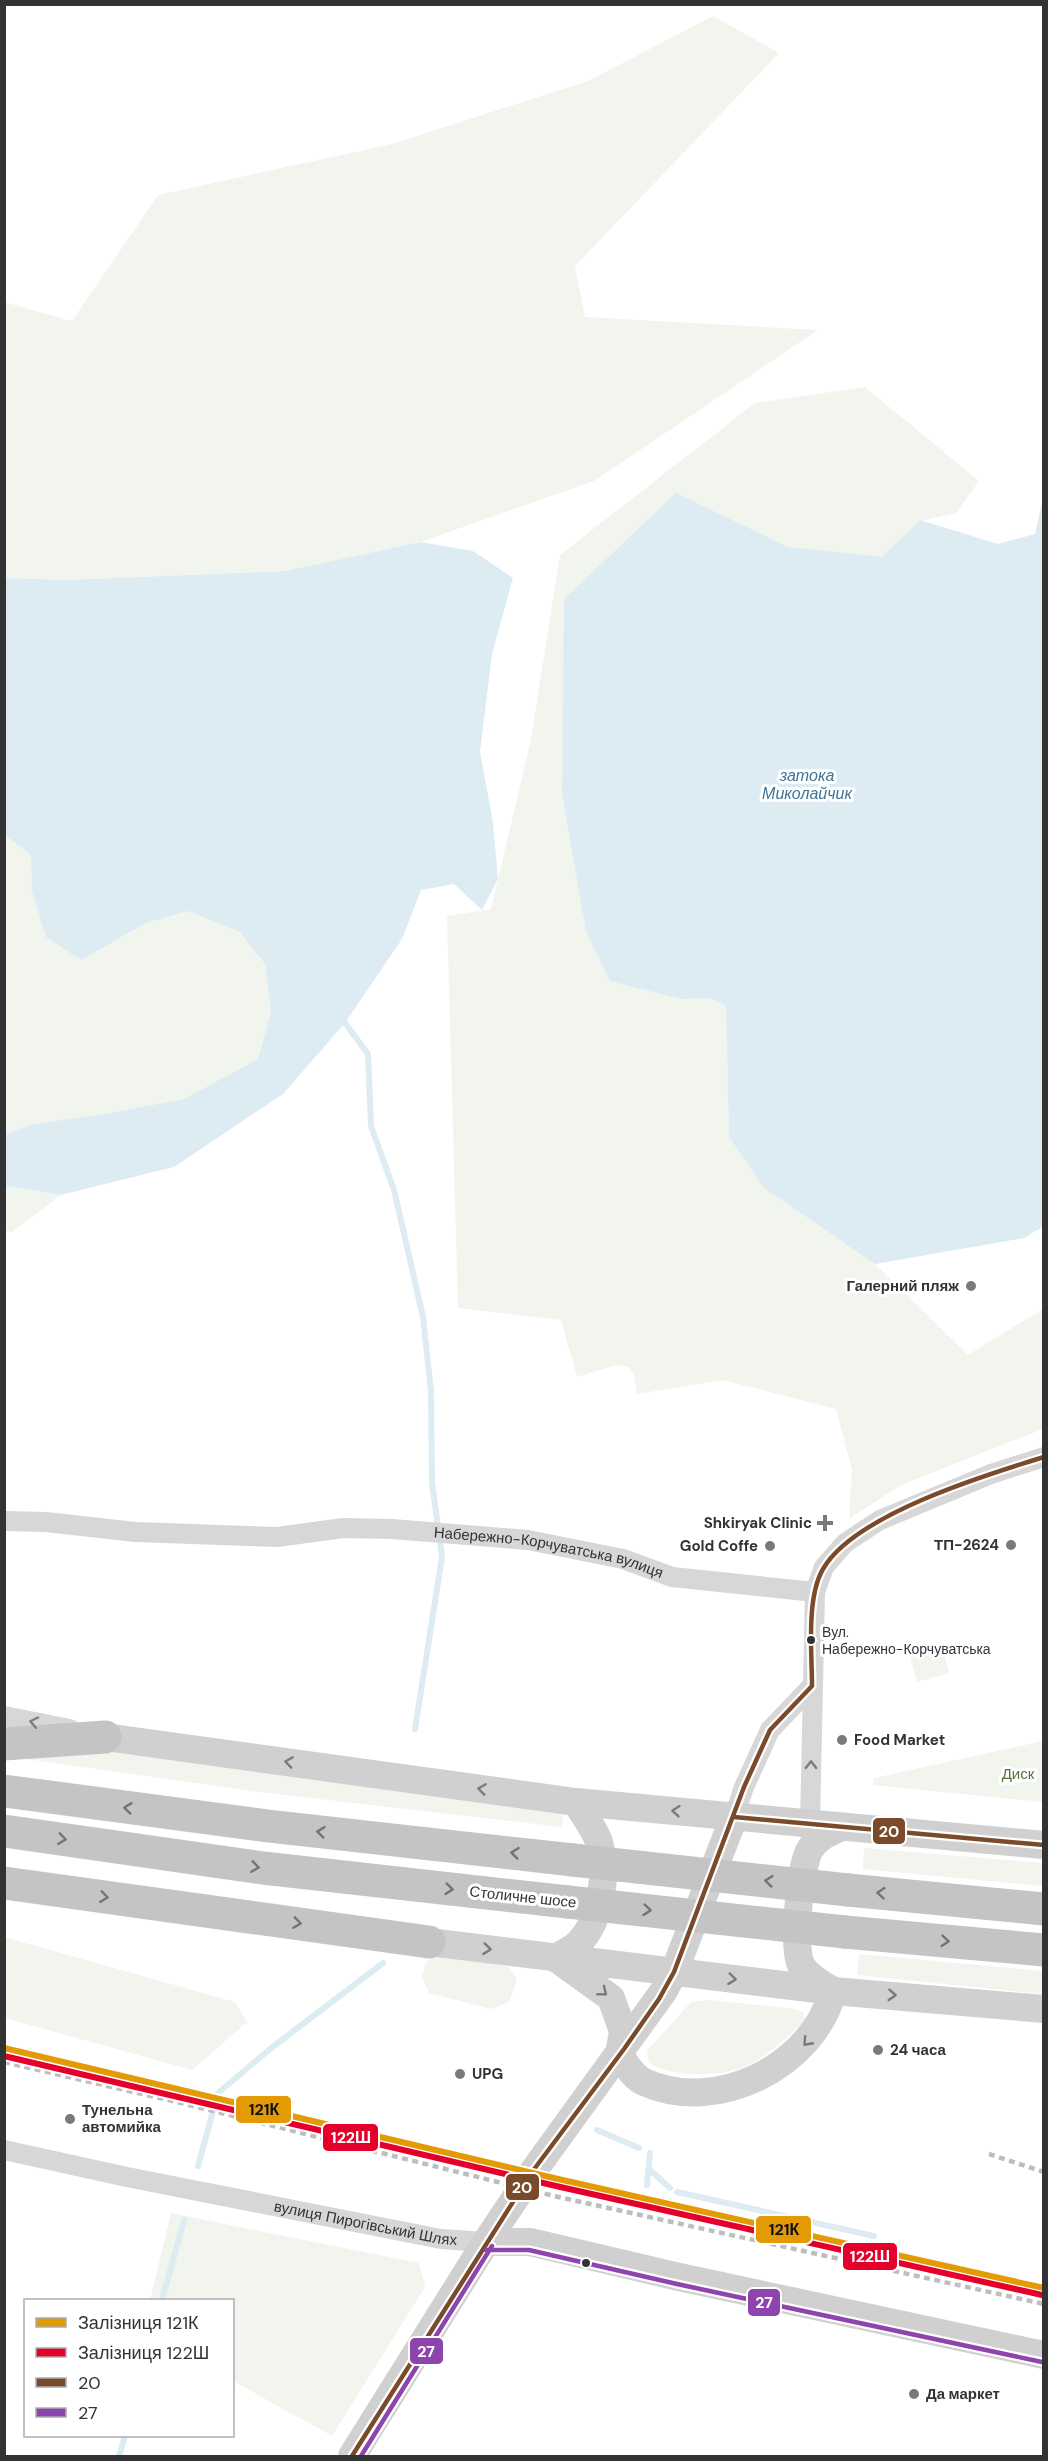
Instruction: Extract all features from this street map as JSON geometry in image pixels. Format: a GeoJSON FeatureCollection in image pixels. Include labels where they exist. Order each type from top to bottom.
{"type":"FeatureCollection","features":[{"type":"Feature","properties":{"kind":"highway"},"geometry":{"type":"LineString","coordinates":[[4,1744],[105,1737]]}},
{"type":"Feature","properties":{"kind":"highway"},"geometry":{"type":"LineString","coordinates":[[4,1791],[268,1826],[848,1890],[1044,1909]]}},
{"type":"Feature","properties":{"kind":"highway","name":"Столичне шосе"},"geometry":{"type":"LineString","coordinates":[[4,1831],[263,1868],[845,1932],[1044,1950]]}},
{"type":"Feature","properties":{"kind":"highway"},"geometry":{"type":"LineString","coordinates":[[4,1883],[429,1942]]}},
{"type":"Feature","properties":{"kind":"main road"},"geometry":{"type":"LineString","coordinates":[[105,1737],[576,1802],[1044,1845]]}},
{"type":"Feature","properties":{"kind":"main road"},"geometry":{"type":"LineString","coordinates":[[556,1958],[578,1944],[589,1929],[602,1895],[604,1875],[598,1841],[576,1802]]}},
{"type":"Feature","properties":{"kind":"main road"},"geometry":{"type":"LineString","coordinates":[[352,2457],[486,2242],[532,2173],[663,1992],[674,1972],[734,1817]]}},
{"type":"Feature","properties":{"kind":"main road"},"geometry":{"type":"LineString","coordinates":[[833,1991],[815,1981],[802,1965],[796,1944],[804,1865],[807,1857],[821,1836],[842,1827]]}},
{"type":"Feature","properties":{"kind":"main road"},"geometry":{"type":"LineString","coordinates":[[429,1942],[833,1991],[1044,2009]]}},
{"type":"Feature","properties":{"kind":"main road"},"geometry":{"type":"LineString","coordinates":[[556,1958],[610,1998],[623,2031],[619,2055],[633,2074],[643,2082],[681,2092],[713,2092],[741,2084],[765,2073],[797,2053],[814,2034],[828,2011],[833,1991]]}},
{"type":"Feature","properties":{"kind":"main road","name":"вулиця Пирогівський Шлях"},"geometry":{"type":"LineString","coordinates":[[486,2242],[530,2242],[679,2277],[1044,2355]]}},
{"type":"Feature","properties":{"kind":"street"},"geometry":{"type":"LineString","coordinates":[[810,1824],[815,1592],[824,1567],[845,1543],[880,1520],[991,1474],[1044,1457]]}},
{"type":"Feature","properties":{"kind":"street","name":"Набережно-Корчуватська вулиця"},"geometry":{"type":"LineString","coordinates":[[4,1521],[46,1522],[135,1532],[277,1537],[343,1527],[528,1540],[623,1558],[672,1576],[815,1592]]}},
{"type":"Feature","properties":{"kind":"street"},"geometry":{"type":"LineString","coordinates":[[734,1817],[744,1787],[770,1730],[812,1686]]}},
{"type":"Feature","properties":{"kind":"street"},"geometry":{"type":"LineString","coordinates":[[4,1716],[105,1737]]}},
{"type":"Feature","properties":{"kind":"street","name":"вулиця Пирогівський Шлях"},"geometry":{"type":"LineString","coordinates":[[4,2150],[434,2238],[486,2242]]}},
{"type":"Feature","properties":{"kind":"green space"},"geometry":{"type":"Polygon","coordinates":[[[713,16],[779,53],[575,266],[585,317],[818,330],[594,481],[420,542],[286,571],[65,580],[5,578],[4,302],[72,321],[158,195],[392,144],[588,81],[713,16]]]}},
{"type":"Feature","properties":{"kind":"green space"},"geometry":{"type":"Polygon","coordinates":[[[865,387],[979,481],[956,513],[920,521],[711,997],[726,1006],[729,1137],[764,1188],[875,1264],[968,1355],[1043,1309],[1043,1429],[901,1485],[849,1519],[852,1470],[836,1409],[723,1380],[637,1394],[634,1375],[628,1367],[616,1365],[577,1377],[561,1320],[458,1308],[447,916],[491,909],[531,739],[560,555],[755,403],[865,387]]]}},
{"type":"Feature","properties":{"kind":"green space"},"geometry":{"type":"Polygon","coordinates":[[[6,835],[31,855],[32,891],[80,960],[146,923],[188,911],[241,932],[265,964],[271,1012],[258,1059],[184,1099],[105,1114],[33,1124],[5,1135],[6,835]]]}},
{"type":"Feature","properties":{"kind":"green space"},"geometry":{"type":"Polygon","coordinates":[[[4,1186],[61,1195],[12,1232],[5,1231],[4,1186]]]}},
{"type":"Feature","properties":{"kind":"green space"},"geometry":{"type":"Polygon","coordinates":[[[941,1644],[949,1673],[917,1682],[909,1653],[941,1644]]]}},
{"type":"Feature","properties":{"kind":"green space","name":"Диск"},"geometry":{"type":"Polygon","coordinates":[[[1043,1741],[1043,1802],[873,1785],[874,1778],[1043,1741]]]}},
{"type":"Feature","properties":{"kind":"green space"},"geometry":{"type":"Polygon","coordinates":[[[82,1748],[564,1810],[562,1827],[259,1792],[5,1756],[82,1748]]]}},
{"type":"Feature","properties":{"kind":"green space"},"geometry":{"type":"Polygon","coordinates":[[[864,1848],[1043,1863],[1043,1886],[863,1869],[864,1848]]]}},
{"type":"Feature","properties":{"kind":"green space"},"geometry":{"type":"Polygon","coordinates":[[[4,1937],[235,2002],[247,2022],[192,2070],[5,2018],[4,1937]]]}},
{"type":"Feature","properties":{"kind":"green space"},"geometry":{"type":"Polygon","coordinates":[[[859,1954],[1043,1971],[1043,1994],[857,1975],[859,1954]]]}},
{"type":"Feature","properties":{"kind":"green space"},"geometry":{"type":"Polygon","coordinates":[[[436,1956],[508,1966],[517,1979],[509,2002],[491,2009],[429,1993],[422,1977],[426,1962],[436,1956]]]}},
{"type":"Feature","properties":{"kind":"green space"},"geometry":{"type":"Polygon","coordinates":[[[711,2000],[795,2009],[803,2012],[805,2020],[765,2055],[739,2069],[693,2074],[669,2071],[649,2063],[647,2051],[691,2002],[711,2000]]]}},
{"type":"Feature","properties":{"kind":"green space"},"geometry":{"type":"Polygon","coordinates":[[[171,2213],[419,2263],[425,2287],[332,2436],[234,2382],[234,2299],[150,2299],[171,2213]]]}},
{"type":"Feature","properties":{"kind":"water","name":"затока Миколайчик"},"geometry":{"type":"Polygon","coordinates":[[[676,493],[788,547],[882,557],[920,520],[998,544],[1035,534],[1043,498],[1044,1226],[1024,1238],[875,1264],[764,1188],[729,1137],[726,1006],[711,998],[682,999],[610,981],[586,931],[562,794],[564,599],[676,493]]]}},
{"type":"Feature","properties":{"kind":"water"},"geometry":{"type":"Polygon","coordinates":[[[420,542],[473,551],[513,578],[492,654],[480,752],[493,823],[498,879],[482,910],[454,884],[421,890],[402,939],[345,1023],[283,1094],[174,1167],[61,1195],[5,1186],[5,1135],[33,1124],[105,1114],[184,1099],[258,1059],[271,1012],[265,964],[240,932],[188,911],[146,923],[81,960],[46,937],[32,891],[31,855],[5,835],[5,578],[65,580],[286,571],[420,542]]]}},
{"type":"Feature","properties":{"kind":"waterway"},"geometry":{"type":"LineString","coordinates":[[345,1023],[368,1054],[371,1126],[394,1190],[423,1317],[431,1391],[432,1482],[442,1557],[415,1729]]}},
{"type":"Feature","properties":{"kind":"waterway"},"geometry":{"type":"LineString","coordinates":[[198,2166],[218,2093],[270,2049],[383,1963]]}},
{"type":"Feature","properties":{"kind":"waterway"},"geometry":{"type":"LineString","coordinates":[[597,2130],[639,2148]]}},
{"type":"Feature","properties":{"kind":"waterway"},"geometry":{"type":"LineString","coordinates":[[647,2185],[650,2153]]}},
{"type":"Feature","properties":{"kind":"waterway"},"geometry":{"type":"LineString","coordinates":[[650,2170],[670,2188]]}},
{"type":"Feature","properties":{"kind":"waterway"},"geometry":{"type":"LineString","coordinates":[[677,2192],[874,2236]]}},
{"type":"Feature","properties":{"kind":"waterway"},"geometry":{"type":"LineString","coordinates":[[162,2299],[184,2220]]}},
{"type":"Feature","properties":{"kind":"waterway"},"geometry":{"type":"LineString","coordinates":[[119,2456],[125,2437]]}},
{"type":"Feature","properties":{"kind":"railway"},"geometry":{"type":"LineString","coordinates":[[4,2062],[181,2103],[554,2196],[1044,2304]]}},
{"type":"Feature","properties":{"kind":"railway"},"geometry":{"type":"LineString","coordinates":[[989,2154],[1044,2172]]}},
{"type":"Feature","properties":{"kind":"rail line","name":"121К"},"geometry":{"type":"LineString","coordinates":[[4,2048],[558,2179],[1044,2288]]}},
{"type":"Feature","properties":{"kind":"rail line","name":"122Ш"},"geometry":{"type":"LineString","coordinates":[[4,2056],[556,2186],[1042,2295]]}},
{"type":"Feature","properties":{"kind":"transit line","name":"20"},"geometry":{"type":"LineString","coordinates":[[352,2456],[532,2172],[624,2049],[659,1999],[674,1972],[744,1787],[770,1730],[812,1686],[812,1610],[814,1595],[823,1569],[839,1549],[862,1531],[891,1515],[956,1486],[1044,1457]]}},
{"type":"Feature","properties":{"kind":"transit line","name":"20"},"geometry":{"type":"LineString","coordinates":[[734,1817],[1044,1845]]}},
{"type":"Feature","properties":{"kind":"transit line","name":"27"},"geometry":{"type":"LineString","coordinates":[[361,2456],[492,2246]]}},
{"type":"Feature","properties":{"kind":"transit line","name":"27"},"geometry":{"type":"LineString","coordinates":[[486,2250],[529,2250],[1042,2362]]}},
{"type":"Feature","properties":{"kind":"place","name":"Галерний пляж"},"geometry":{"type":"Point","coordinates":[971,1286]}},
{"type":"Feature","properties":{"kind":"place","name":"Shkiryak Clinic"},"geometry":{"type":"Point","coordinates":[825,1523]}},
{"type":"Feature","properties":{"kind":"place","name":"ТП-2624"},"geometry":{"type":"Point","coordinates":[1011,1545]}},
{"type":"Feature","properties":{"kind":"place","name":"Gold Coffe"},"geometry":{"type":"Point","coordinates":[770,1546]}},
{"type":"Feature","properties":{"kind":"place","name":"Вул. Набережно-Корчуватська"},"geometry":{"type":"Point","coordinates":[811,1640]}},
{"type":"Feature","properties":{"kind":"place","name":"Food Market"},"geometry":{"type":"Point","coordinates":[842,1740]}},
{"type":"Feature","properties":{"kind":"place","name":"24 часа"},"geometry":{"type":"Point","coordinates":[878,2050]}},
{"type":"Feature","properties":{"kind":"place","name":"UPG"},"geometry":{"type":"Point","coordinates":[460,2074]}},
{"type":"Feature","properties":{"kind":"place","name":"Тунельна автомийка"},"geometry":{"type":"Point","coordinates":[70,2119]}},
{"type":"Feature","properties":{"kind":"place","name":"Да маркет"},"geometry":{"type":"Point","coordinates":[914,2394]}}]}
